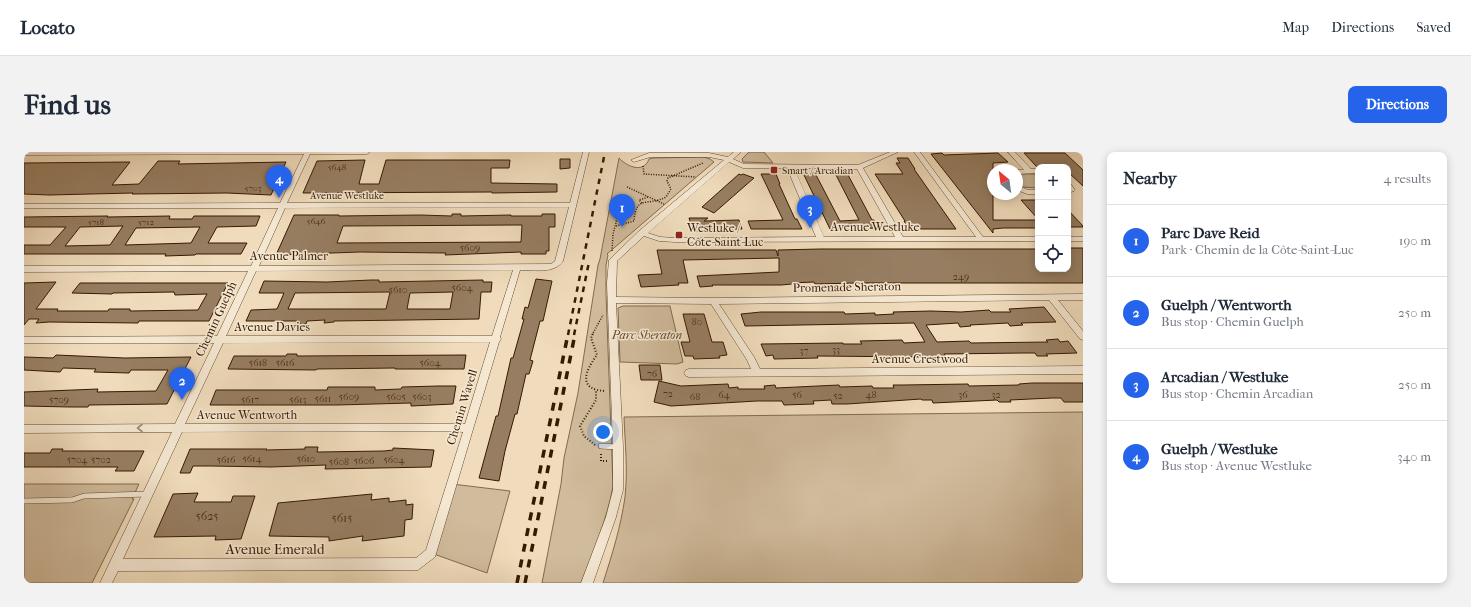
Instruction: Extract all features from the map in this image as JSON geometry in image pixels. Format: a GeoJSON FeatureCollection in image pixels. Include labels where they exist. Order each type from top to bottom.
{"type":"FeatureCollection","features":[{"type":"Feature","properties":{"kind":"street","name":"Chemin Guelph"},"geometry":{"type":"LineString","coordinates":[[106,583],[308,152]]}},
{"type":"Feature","properties":{"kind":"street"},"geometry":{"type":"LineString","coordinates":[[24,153],[367,152]]}},
{"type":"Feature","properties":{"kind":"street"},"geometry":{"type":"LineString","coordinates":[[573,205],[586,152]]}},
{"type":"Feature","properties":{"kind":"street"},"geometry":{"type":"LineString","coordinates":[[587,583],[614,508],[619,482],[611,273],[613,260],[711,172],[738,152]]}},
{"type":"Feature","properties":{"kind":"street"},"geometry":{"type":"LineString","coordinates":[[634,160],[646,155],[659,154],[713,155],[744,166],[859,167],[895,152]]}},
{"type":"Feature","properties":{"kind":"street"},"geometry":{"type":"LineString","coordinates":[[917,152],[981,239]]}},
{"type":"Feature","properties":{"kind":"street"},"geometry":{"type":"LineString","coordinates":[[1011,152],[1029,171]]}},
{"type":"Feature","properties":{"kind":"street"},"geometry":{"type":"LineString","coordinates":[[790,167],[821,240]]}},
{"type":"Feature","properties":{"kind":"street"},"geometry":{"type":"LineString","coordinates":[[859,167],[900,239]]}},
{"type":"Feature","properties":{"kind":"street"},"geometry":{"type":"LineString","coordinates":[[1023,172],[1035,171]]}},
{"type":"Feature","properties":{"kind":"street"},"geometry":{"type":"LineString","coordinates":[[1023,190],[1027,192],[1035,192]]}},
{"type":"Feature","properties":{"kind":"street","name":"Avenue Westluke"},"geometry":{"type":"LineString","coordinates":[[24,206],[573,205]]}},
{"type":"Feature","properties":{"kind":"street","name":"Avenue Palmer"},"geometry":{"type":"LineString","coordinates":[[24,269],[517,268],[555,266],[559,261],[573,205]]}},
{"type":"Feature","properties":{"kind":"street","name":"Avenue Westluke"},"geometry":{"type":"LineString","coordinates":[[642,233],[659,239],[675,240],[1035,239]]}},
{"type":"Feature","properties":{"kind":"street"},"geometry":{"type":"LineString","coordinates":[[1071,239],[1083,239]]}},
{"type":"Feature","properties":{"kind":"street","name":"Chemin Wavell"},"geometry":{"type":"LineString","coordinates":[[431,553],[497,339],[517,268]]}},
{"type":"Feature","properties":{"kind":"street"},"geometry":{"type":"LineString","coordinates":[[1051,297],[1083,337]]}},
{"type":"Feature","properties":{"kind":"street","name":"Promenade Sheraton"},"geometry":{"type":"LineString","coordinates":[[612,300],[713,301],[1083,297]]}},
{"type":"Feature","properties":{"kind":"street"},"geometry":{"type":"LineString","coordinates":[[713,301],[751,359],[757,372]]}},
{"type":"Feature","properties":{"kind":"street","name":"Avenue Davies"},"geometry":{"type":"LineString","coordinates":[[24,340],[497,339]]}},
{"type":"Feature","properties":{"kind":"street","name":"Avenue Crestwood"},"geometry":{"type":"LineString","coordinates":[[689,373],[1083,370]]}},
{"type":"Feature","properties":{"kind":"street","name":"Avenue Wentworth"},"geometry":{"type":"LineString","coordinates":[[24,429],[469,428]]}},
{"type":"Feature","properties":{"kind":"street","name":"Avenue Emerald"},"geometry":{"type":"LineString","coordinates":[[115,565],[404,565],[418,564],[431,553]]}},
{"type":"Feature","properties":{"kind":"lane"},"geometry":{"type":"LineString","coordinates":[[601,446],[618,447]]}},
{"type":"Feature","properties":{"kind":"lane"},"geometry":{"type":"LineString","coordinates":[[24,502],[72,500],[84,496],[148,494]]}},
{"type":"Feature","properties":{"kind":"path"},"geometry":{"type":"LineString","coordinates":[[616,226],[622,226],[634,221],[635,209],[637,206],[642,203],[658,201],[670,191],[667,179],[704,163]]}},
{"type":"Feature","properties":{"kind":"path"},"geometry":{"type":"LineString","coordinates":[[643,166],[644,174],[698,177]]}},
{"type":"Feature","properties":{"kind":"path"},"geometry":{"type":"LineString","coordinates":[[627,187],[666,204]]}},
{"type":"Feature","properties":{"kind":"path"},"geometry":{"type":"LineString","coordinates":[[642,203],[639,200],[650,197]]}},
{"type":"Feature","properties":{"kind":"path"},"geometry":{"type":"LineString","coordinates":[[612,251],[614,231],[619,211]]}},
{"type":"Feature","properties":{"kind":"path"},"geometry":{"type":"LineString","coordinates":[[614,231],[618,230]]}},
{"type":"Feature","properties":{"kind":"path"},"geometry":{"type":"LineString","coordinates":[[614,231],[618,233]]}},
{"type":"Feature","properties":{"kind":"path"},"geometry":{"type":"LineString","coordinates":[[606,310],[591,338],[597,355],[588,367],[585,379],[589,387],[596,391],[610,391]]}},
{"type":"Feature","properties":{"kind":"path"},"geometry":{"type":"LineString","coordinates":[[596,391],[596,400],[580,426],[581,430],[595,446],[601,446],[601,461],[612,461]]}},
{"type":"Feature","properties":{"kind":"green space"},"geometry":{"type":"Polygon","coordinates":[[[749,152],[764,152],[773,163],[743,162],[742,159],[749,152]]]}},
{"type":"Feature","properties":{"kind":"green space"},"geometry":{"type":"Polygon","coordinates":[[[704,157],[714,162],[607,254],[606,294],[613,486],[603,523],[581,583],[542,583],[561,484],[564,458],[578,393],[598,265],[619,158],[630,166],[638,168],[643,167],[649,159],[653,158],[704,157]]]}},
{"type":"Feature","properties":{"kind":"green space"},"geometry":{"type":"Polygon","coordinates":[[[1023,174],[1035,174],[1035,188],[1023,187],[1023,174]]]}},
{"type":"Feature","properties":{"kind":"green space","name":"Parc Sheraton"},"geometry":{"type":"Polygon","coordinates":[[[623,306],[670,306],[683,362],[677,364],[620,362],[618,308],[623,306]]]}},
{"type":"Feature","properties":{"kind":"green space"},"geometry":{"type":"Polygon","coordinates":[[[1083,412],[1083,583],[603,583],[619,530],[625,497],[626,467],[624,417],[1083,412]]]}},
{"type":"Feature","properties":{"kind":"green space"},"geometry":{"type":"Polygon","coordinates":[[[24,484],[139,484],[132,499],[134,499],[92,583],[24,583],[24,484]]]}},
{"type":"Feature","properties":{"kind":"green space"},"geometry":{"type":"Polygon","coordinates":[[[452,484],[510,491],[487,573],[431,553],[452,484]]]}},
{"type":"Feature","properties":{"kind":"building"},"geometry":{"type":"Polygon","coordinates":[[[998,153],[1008,162],[987,164],[987,200],[993,200],[993,220],[1035,220],[1035,228],[993,229],[993,233],[931,154],[998,153]]]}},
{"type":"Feature","properties":{"kind":"building"},"geometry":{"type":"Polygon","coordinates":[[[1024,153],[1065,153],[1083,170],[1083,186],[1071,175],[1071,164],[1035,165],[1024,153]]]}},
{"type":"Feature","properties":{"kind":"building"},"geometry":{"type":"Polygon","coordinates":[[[897,158],[908,158],[956,229],[909,229],[875,174],[903,174],[896,163],[900,163],[897,158]]]}},
{"type":"Feature","properties":{"kind":"building"},"geometry":{"type":"Polygon","coordinates":[[[560,159],[570,159],[570,168],[560,169],[560,159]]]}},
{"type":"Feature","properties":{"kind":"building"},"geometry":{"type":"Polygon","coordinates":[[[365,160],[359,184],[379,184],[386,160],[510,160],[509,168],[491,168],[491,183],[557,184],[557,192],[303,193],[317,161],[365,160]]]}},
{"type":"Feature","properties":{"kind":"building"},"geometry":{"type":"Polygon","coordinates":[[[158,161],[180,161],[178,164],[286,162],[271,195],[227,193],[24,194],[24,163],[130,162],[112,185],[139,184],[158,161]]]}},
{"type":"Feature","properties":{"kind":"building"},"geometry":{"type":"Polygon","coordinates":[[[803,173],[815,173],[840,221],[859,220],[835,173],[847,173],[872,220],[874,220],[879,228],[830,229],[803,173]]]}},
{"type":"Feature","properties":{"kind":"building"},"geometry":{"type":"Polygon","coordinates":[[[739,174],[754,178],[714,213],[702,207],[739,174]]]}},
{"type":"Feature","properties":{"kind":"building"},"geometry":{"type":"Polygon","coordinates":[[[761,174],[776,174],[795,219],[797,219],[802,229],[751,229],[748,221],[783,220],[761,174]]]}},
{"type":"Feature","properties":{"kind":"building"},"geometry":{"type":"Polygon","coordinates":[[[1021,200],[1035,200],[1035,216],[1021,200]]]}},
{"type":"Feature","properties":{"kind":"building"},"geometry":{"type":"Polygon","coordinates":[[[1071,213],[1083,226],[1071,227],[1071,213]]]}},
{"type":"Feature","properties":{"kind":"building"},"geometry":{"type":"Polygon","coordinates":[[[452,214],[461,214],[461,216],[542,216],[542,214],[555,214],[555,227],[549,227],[549,251],[546,251],[546,254],[521,254],[521,252],[445,255],[446,253],[360,252],[276,255],[294,215],[452,216],[452,214]],[[522,225],[343,226],[337,243],[521,242],[522,225]]]}},
{"type":"Feature","properties":{"kind":"building"},"geometry":{"type":"Polygon","coordinates":[[[170,216],[169,219],[192,219],[194,216],[260,216],[256,226],[217,227],[208,243],[247,243],[241,254],[165,256],[166,254],[24,254],[24,245],[50,245],[66,227],[24,227],[24,217],[170,216]],[[123,226],[80,227],[65,246],[110,245],[123,226]],[[200,227],[136,228],[125,245],[191,243],[200,227]]]}},
{"type":"Feature","properties":{"kind":"building"},"geometry":{"type":"Polygon","coordinates":[[[689,218],[708,218],[704,221],[739,220],[742,229],[693,231],[689,218]]]}},
{"type":"Feature","properties":{"kind":"building"},"geometry":{"type":"Polygon","coordinates":[[[1071,248],[1083,248],[1083,283],[815,284],[814,282],[781,285],[712,285],[713,286],[700,287],[697,276],[779,272],[779,258],[683,260],[688,283],[678,283],[679,285],[641,287],[638,275],[662,274],[657,250],[776,250],[778,256],[778,250],[1035,249],[1035,272],[1071,272],[1071,248]]]}},
{"type":"Feature","properties":{"kind":"building"},"geometry":{"type":"Polygon","coordinates":[[[536,279],[552,281],[543,321],[540,321],[530,360],[533,361],[529,374],[526,374],[517,414],[515,414],[505,451],[499,481],[479,478],[496,416],[498,416],[511,358],[513,358],[524,319],[522,319],[525,307],[528,308],[536,279]]]}},
{"type":"Feature","properties":{"kind":"building"},"geometry":{"type":"Polygon","coordinates":[[[371,280],[379,280],[379,282],[483,280],[483,282],[492,282],[491,292],[481,292],[479,319],[334,321],[324,323],[325,320],[307,321],[306,324],[296,324],[297,321],[246,321],[251,310],[277,309],[284,293],[259,293],[264,281],[327,282],[371,280]],[[390,292],[295,293],[288,309],[386,309],[390,292]],[[453,292],[410,293],[407,309],[450,309],[453,292]]]}},
{"type":"Feature","properties":{"kind":"building"},"geometry":{"type":"Polygon","coordinates":[[[56,282],[36,309],[58,309],[57,311],[108,311],[109,309],[130,309],[130,311],[198,310],[207,294],[175,295],[174,292],[112,294],[72,293],[80,283],[228,283],[209,321],[36,323],[39,319],[29,319],[24,325],[24,283],[56,282]]]}},
{"type":"Feature","properties":{"kind":"building"},"geometry":{"type":"Polygon","coordinates":[[[1044,307],[1056,322],[1021,323],[1023,325],[1010,326],[1008,323],[960,327],[958,323],[926,325],[937,342],[1048,342],[1046,340],[1058,339],[1060,342],[1068,341],[1077,353],[1046,354],[1048,356],[1037,356],[1035,353],[1024,353],[944,354],[945,356],[924,357],[817,356],[818,358],[774,359],[773,355],[766,356],[761,344],[862,344],[860,341],[902,340],[904,343],[925,342],[914,323],[745,326],[741,314],[761,312],[844,312],[845,314],[875,313],[875,315],[894,314],[893,312],[961,312],[989,310],[991,312],[1011,312],[1009,309],[1044,307]]]}},
{"type":"Feature","properties":{"kind":"building"},"geometry":{"type":"Polygon","coordinates":[[[683,314],[704,314],[712,342],[723,342],[727,355],[719,356],[720,358],[694,359],[693,356],[685,356],[681,342],[690,342],[683,314]]]}},
{"type":"Feature","properties":{"kind":"building"},"geometry":{"type":"Polygon","coordinates":[[[287,354],[297,354],[297,356],[466,355],[464,369],[228,369],[234,356],[286,356],[287,354]]]}},
{"type":"Feature","properties":{"kind":"building"},"geometry":{"type":"Polygon","coordinates":[[[56,355],[125,358],[191,357],[167,404],[89,405],[88,407],[24,406],[24,392],[98,389],[97,392],[156,391],[168,370],[131,370],[129,373],[94,372],[96,369],[63,368],[60,372],[24,370],[24,357],[53,358],[56,355]]]}},
{"type":"Feature","properties":{"kind":"building"},"geometry":{"type":"Polygon","coordinates":[[[639,365],[660,365],[662,380],[641,380],[639,365]]]}},
{"type":"Feature","properties":{"kind":"building"},"geometry":{"type":"Polygon","coordinates":[[[659,381],[681,386],[728,384],[729,388],[738,387],[738,389],[765,389],[764,386],[775,385],[776,388],[839,385],[840,387],[872,386],[873,388],[894,388],[893,385],[968,384],[969,386],[1019,385],[1032,383],[1083,383],[1083,402],[1064,402],[1061,398],[1052,398],[1010,400],[1011,402],[999,402],[997,400],[933,403],[932,400],[921,399],[847,404],[832,404],[831,400],[813,401],[814,404],[784,405],[782,401],[757,401],[671,406],[654,402],[659,381]]]}},
{"type":"Feature","properties":{"kind":"building"},"geometry":{"type":"Polygon","coordinates":[[[456,386],[453,404],[411,406],[411,403],[337,405],[210,405],[216,390],[327,390],[328,387],[375,387],[375,390],[401,389],[402,387],[456,386]]]}},
{"type":"Feature","properties":{"kind":"building"},"geometry":{"type":"Polygon","coordinates":[[[305,447],[318,447],[317,452],[384,451],[393,450],[393,448],[434,450],[431,467],[325,469],[326,465],[271,467],[193,466],[190,473],[180,473],[190,449],[267,449],[266,450],[305,449],[305,447]]]}},
{"type":"Feature","properties":{"kind":"building"},"geometry":{"type":"Polygon","coordinates":[[[52,449],[63,449],[62,451],[144,451],[134,471],[115,471],[118,467],[24,467],[24,453],[50,453],[52,449]]]}},
{"type":"Feature","properties":{"kind":"building"},"geometry":{"type":"Polygon","coordinates":[[[198,493],[194,502],[231,502],[233,496],[255,496],[241,539],[215,540],[216,536],[154,537],[173,494],[198,493]]]}},
{"type":"Feature","properties":{"kind":"building"},"geometry":{"type":"Polygon","coordinates":[[[372,494],[371,500],[389,498],[389,502],[406,500],[406,505],[413,504],[412,519],[405,520],[404,536],[362,541],[363,536],[329,541],[329,537],[269,536],[278,503],[372,494]]]}},
{"type":"Feature","properties":{"kind":"railway"},"geometry":{"type":"LineString","coordinates":[[568,335],[605,152]]}},
{"type":"Feature","properties":{"kind":"railway"},"geometry":{"type":"LineString","coordinates":[[574,335],[589,262]]}},
{"type":"Feature","properties":{"kind":"railway"},"geometry":{"type":"LineString","coordinates":[[517,583],[568,334]]}},
{"type":"Feature","properties":{"kind":"railway"},"geometry":{"type":"LineString","coordinates":[[525,583],[575,334]]}},
{"type":"Feature","properties":{"kind":"place","name":"Smart / Arcadian"},"geometry":{"type":"Point","coordinates":[774,170]}},
{"type":"Feature","properties":{"kind":"place","name":"Guelph / Westluke"},"geometry":{"type":"Point","coordinates":[279,198]}},
{"type":"Feature","properties":{"kind":"place","name":"Parc Dave Reid"},"geometry":{"type":"Point","coordinates":[622,227]}},
{"type":"Feature","properties":{"kind":"place","name":"Arcadian / Westluke"},"geometry":{"type":"Point","coordinates":[810,228]}},
{"type":"Feature","properties":{"kind":"place","name":"Westluke / Côte-Saint-Luc"},"geometry":{"type":"Point","coordinates":[679,235]}},
{"type":"Feature","properties":{"kind":"place","name":"Guelph / Wentworth"},"geometry":{"type":"Point","coordinates":[182,400]}}]}
